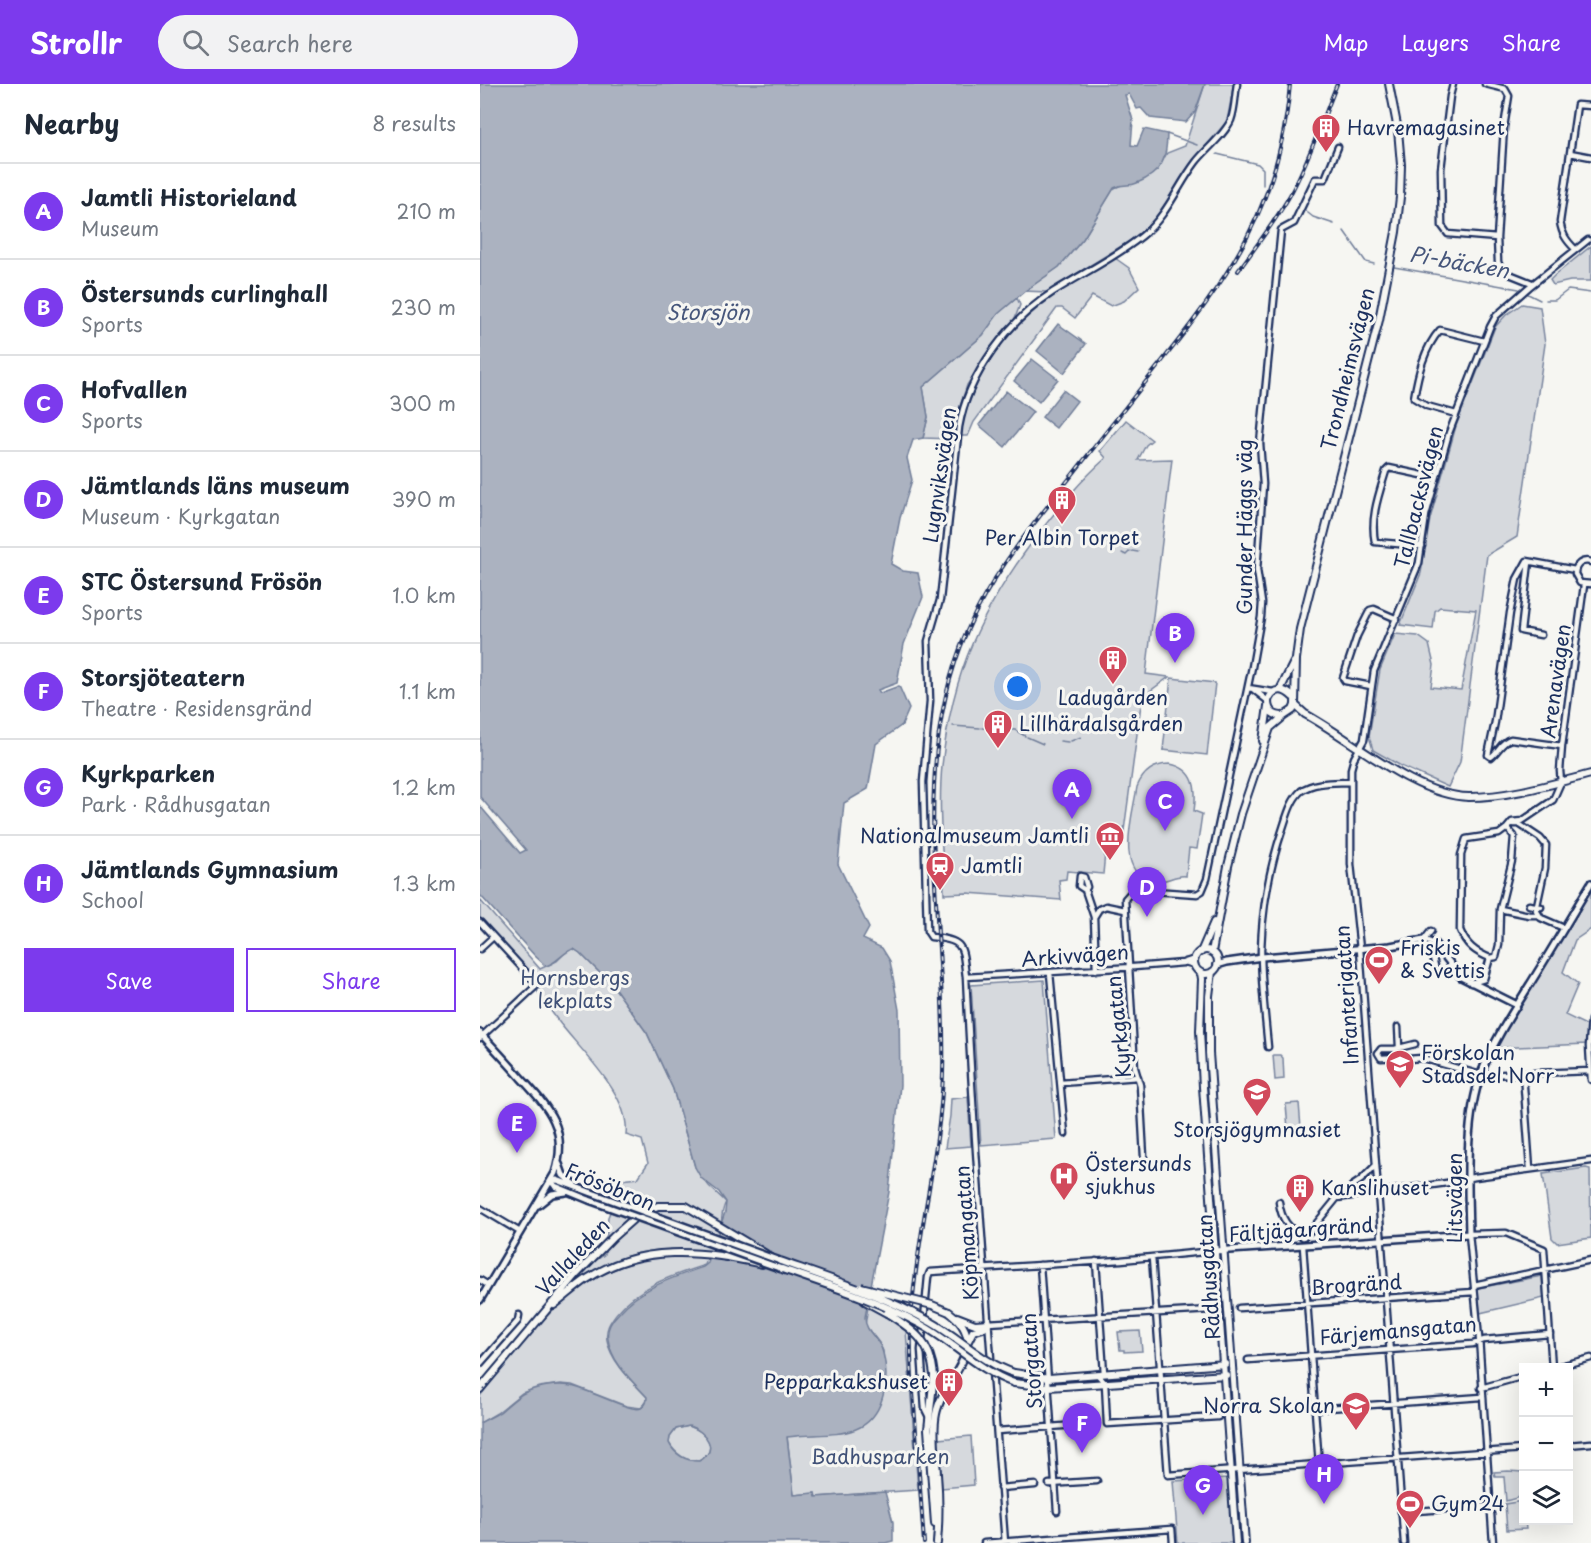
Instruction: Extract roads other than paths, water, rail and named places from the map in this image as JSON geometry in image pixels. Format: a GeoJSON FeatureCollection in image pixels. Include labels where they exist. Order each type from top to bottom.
{"type":"FeatureCollection","features":[{"type":"Feature","properties":{"kind":"main road","name":"Trondheimsvägen"},"geometry":{"type":"LineString","coordinates":[[1294,701],[1296,659],[1305,607],[1379,320],[1397,223],[1401,165],[1398,130],[1389,84]]}},
{"type":"Feature","properties":{"kind":"main road","name":"Trondheimsvägen"},"geometry":{"type":"LineString","coordinates":[[1277,691],[1296,659]]}},
{"type":"Feature","properties":{"kind":"main road"},"geometry":{"type":"LineString","coordinates":[[1260,757],[1268,703],[1277,691],[1288,691],[1305,714],[1403,775],[1438,791],[1467,797],[1506,793],[1591,774]]}},
{"type":"Feature","properties":{"kind":"main road"},"geometry":{"type":"LineString","coordinates":[[1219,910],[1195,962],[1201,973],[1212,972],[1217,962],[1212,952],[1219,910],[1241,814],[1260,757],[1270,728],[1286,716],[1294,701]]}},
{"type":"Feature","properties":{"kind":"main road"},"geometry":{"type":"LineString","coordinates":[[1268,703],[1274,714],[1286,716],[1305,714]]}},
{"type":"Feature","properties":{"kind":"main road"},"geometry":{"type":"LineString","coordinates":[[1201,952],[1212,952]]}},
{"type":"Feature","properties":{"kind":"main road","name":"Rådhusgatan"},"geometry":{"type":"LineString","coordinates":[[1212,972],[1209,996],[1209,1053],[1232,1364],[1236,1543]]}},
{"type":"Feature","properties":{"kind":"main road","name":"Rådhusgatan"},"geometry":{"type":"LineString","coordinates":[[1201,973],[1200,1031],[1203,1087],[1223,1375],[1245,1543]]}},
{"type":"Feature","properties":{"kind":"main road","name":"Frösöbron"},"geometry":{"type":"LineString","coordinates":[[658,1206],[686,1206],[781,1265],[890,1308],[918,1322],[995,1375],[1014,1383],[1049,1387]]}},
{"type":"Feature","properties":{"kind":"main road","name":"Vallaleden"},"geometry":{"type":"LineString","coordinates":[[480,1389],[576,1275],[623,1227],[640,1213],[658,1206]]}},
{"type":"Feature","properties":{"kind":"main road","name":"Frösöbron"},"geometry":{"type":"LineString","coordinates":[[673,1253],[720,1256],[781,1265],[824,1276],[909,1311],[948,1333],[993,1365],[1014,1373],[1049,1378]]}},
{"type":"Feature","properties":{"kind":"main road","name":"Vallaleden"},"geometry":{"type":"LineString","coordinates":[[544,1313],[586,1280],[615,1264],[648,1255],[673,1253]]}},
{"type":"Feature","properties":{"kind":"main road"},"geometry":{"type":"LineString","coordinates":[[824,1276],[932,1305],[964,1321],[975,1324],[988,1323]]}},
{"type":"Feature","properties":{"kind":"main road"},"geometry":{"type":"LineString","coordinates":[[854,1295],[915,1332],[929,1352],[934,1375],[928,1429],[936,1543]]}},
{"type":"Feature","properties":{"kind":"main road"},"geometry":{"type":"LineString","coordinates":[[948,1312],[960,1323],[968,1341]]}},
{"type":"Feature","properties":{"kind":"main road"},"geometry":{"type":"LineString","coordinates":[[936,1543],[938,1492],[934,1438],[938,1405],[964,1359],[973,1331],[983,1329],[988,1323]]}},
{"type":"Feature","properties":{"kind":"main road"},"geometry":{"type":"LineString","coordinates":[[1049,1378],[1232,1364]]}},
{"type":"Feature","properties":{"kind":"main road"},"geometry":{"type":"LineString","coordinates":[[1049,1387],[1232,1374]]}},
{"type":"Feature","properties":{"kind":"street","name":"Lugnviksvägen"},"geometry":{"type":"LineString","coordinates":[[939,938],[931,937],[927,931],[923,782],[930,701],[927,657],[928,641],[940,600],[962,407],[978,372],[993,350],[1035,306],[1051,293],[1119,253],[1160,220],[1195,164],[1230,121],[1237,84]]}},
{"type":"Feature","properties":{"kind":"street"},"geometry":{"type":"LineString","coordinates":[[1454,84],[1450,96],[1441,169],[1442,226],[1448,234],[1497,238]]}},
{"type":"Feature","properties":{"kind":"street"},"geometry":{"type":"LineString","coordinates":[[1485,84],[1505,89],[1509,96],[1504,127],[1497,238],[1498,262],[1502,270],[1531,282]]}},
{"type":"Feature","properties":{"kind":"street"},"geometry":{"type":"LineString","coordinates":[[1575,249],[1566,240],[1560,222],[1577,105],[1591,106]]}},
{"type":"Feature","properties":{"kind":"street","name":"Gunder Häggs väg"},"geometry":{"type":"LineString","coordinates":[[1127,895],[1139,890],[1197,894],[1202,891],[1207,879],[1251,689],[1262,603],[1257,570],[1263,484],[1260,443],[1281,230],[1294,223],[1315,179],[1325,178],[1338,147]]}},
{"type":"Feature","properties":{"kind":"street"},"geometry":{"type":"LineString","coordinates":[[1570,153],[1591,157]]}},
{"type":"Feature","properties":{"kind":"street","name":"Tallbacksvägen"},"geometry":{"type":"LineString","coordinates":[[1359,749],[1364,740],[1371,686],[1419,563],[1426,515],[1436,478],[1456,414],[1484,341],[1496,316],[1531,282],[1588,240]]}},
{"type":"Feature","properties":{"kind":"street"},"geometry":{"type":"LineString","coordinates":[[1456,414],[1427,406],[1414,398],[1418,375],[1432,339],[1440,330],[1484,341]]}},
{"type":"Feature","properties":{"kind":"street"},"geometry":{"type":"LineString","coordinates":[[1422,546],[1375,542],[1373,531],[1375,510],[1386,471],[1389,468],[1436,478]]}},
{"type":"Feature","properties":{"kind":"street"},"geometry":{"type":"LineString","coordinates":[[1562,746],[1508,739],[1495,754],[1491,757],[1488,755],[1496,722],[1503,657],[1521,568],[1527,561],[1575,570]]}},
{"type":"Feature","properties":{"kind":"street"},"geometry":{"type":"LineString","coordinates":[[1531,562],[1521,631],[1541,635]]}},
{"type":"Feature","properties":{"kind":"street"},"geometry":{"type":"LineString","coordinates":[[1575,570],[1583,562],[1591,562]]}},
{"type":"Feature","properties":{"kind":"street"},"geometry":{"type":"LineString","coordinates":[[1575,570],[1576,578],[1584,585],[1591,584]]}},
{"type":"Feature","properties":{"kind":"street","name":"Arenavägen"},"geometry":{"type":"LineString","coordinates":[[1561,782],[1562,746],[1584,585]]}},
{"type":"Feature","properties":{"kind":"street"},"geometry":{"type":"LineString","coordinates":[[1371,686],[1345,681],[1343,678],[1357,636],[1370,610],[1374,609],[1397,619]]}},
{"type":"Feature","properties":{"kind":"street"},"geometry":{"type":"LineString","coordinates":[[1251,689],[1277,691]]}},
{"type":"Feature","properties":{"kind":"street"},"geometry":{"type":"LineString","coordinates":[[1251,689],[1268,703]]}},
{"type":"Feature","properties":{"kind":"street","name":"Infanterigatan"},"geometry":{"type":"LineString","coordinates":[[1359,749],[1351,769],[1351,864],[1360,949],[1404,1543]]}},
{"type":"Feature","properties":{"kind":"street"},"geometry":{"type":"LineString","coordinates":[[1268,1047],[1262,935],[1269,884],[1279,839],[1288,811],[1302,791],[1322,784],[1351,782]]}},
{"type":"Feature","properties":{"kind":"street"},"geometry":{"type":"LineString","coordinates":[[1508,826],[1514,836],[1512,861],[1500,909],[1499,945],[1496,957],[1490,958],[1478,953],[1464,941],[1460,930],[1461,855],[1466,839],[1499,834],[1512,822],[1522,822],[1553,800],[1561,782]]}},
{"type":"Feature","properties":{"kind":"street"},"geometry":{"type":"LineString","coordinates":[[1508,826],[1519,824],[1540,838],[1546,845],[1547,855],[1537,915]]}},
{"type":"Feature","properties":{"kind":"street","name":"Litsvägen"},"geometry":{"type":"LineString","coordinates":[[1493,1543],[1469,1234],[1468,1178],[1473,1106],[1481,1075],[1494,1045],[1591,883]]}},
{"type":"Feature","properties":{"kind":"street"},"geometry":{"type":"LineString","coordinates":[[1085,890],[1094,917],[1096,970]]}},
{"type":"Feature","properties":{"kind":"street","name":"Kyrkgatan"},"geometry":{"type":"LineString","coordinates":[[1127,895],[1125,910],[1128,967],[1135,1068],[1140,1085],[1144,1156]]}},
{"type":"Feature","properties":{"kind":"street"},"geometry":{"type":"LineString","coordinates":[[1529,905],[1538,906]]}},
{"type":"Feature","properties":{"kind":"street"},"geometry":{"type":"LineString","coordinates":[[1094,917],[1099,909],[1106,906],[1125,910]]}},
{"type":"Feature","properties":{"kind":"street"},"geometry":{"type":"LineString","coordinates":[[1500,909],[1529,917],[1537,915],[1564,928]]}},
{"type":"Feature","properties":{"kind":"street"},"geometry":{"type":"LineString","coordinates":[[480,922],[535,982],[536,986],[481,1036],[547,1107],[559,1134],[559,1162],[551,1181],[480,1299]]}},
{"type":"Feature","properties":{"kind":"street"},"geometry":{"type":"LineString","coordinates":[[1431,931],[1424,940],[1423,946],[1432,954],[1435,966]]}},
{"type":"Feature","properties":{"kind":"street"},"geometry":{"type":"LineString","coordinates":[[480,950],[494,937]]}},
{"type":"Feature","properties":{"kind":"street","name":"Köpmangatan"},"geometry":{"type":"LineString","coordinates":[[939,938],[951,939],[962,949],[966,977],[988,1323],[1005,1542]]}},
{"type":"Feature","properties":{"kind":"street"},"geometry":{"type":"LineString","coordinates":[[1217,962],[1360,949],[1424,940],[1435,944],[1461,977],[1517,1005]]}},
{"type":"Feature","properties":{"kind":"street"},"geometry":{"type":"LineString","coordinates":[[1472,983],[1484,979],[1490,958]]}},
{"type":"Feature","properties":{"kind":"street","name":"Arkivvägen"},"geometry":{"type":"LineString","coordinates":[[966,977],[1195,962]]}},
{"type":"Feature","properties":{"kind":"street"},"geometry":{"type":"LineString","coordinates":[[1050,973],[1065,1134]]}},
{"type":"Feature","properties":{"kind":"street"},"geometry":{"type":"LineString","coordinates":[[1591,1020],[1591,1080]]}},
{"type":"Feature","properties":{"kind":"street"},"geometry":{"type":"LineString","coordinates":[[1398,1027],[1397,1048],[1400,1057]]}},
{"type":"Feature","properties":{"kind":"street"},"geometry":{"type":"LineString","coordinates":[[1415,1044],[1380,1049],[1378,1053],[1381,1058],[1422,1058],[1481,1075],[1590,1071]]}},
{"type":"Feature","properties":{"kind":"street"},"geometry":{"type":"LineString","coordinates":[[1523,1074],[1530,1169]]}},
{"type":"Feature","properties":{"kind":"street"},"geometry":{"type":"LineString","coordinates":[[1061,1083],[1138,1077]]}},
{"type":"Feature","properties":{"kind":"street"},"geometry":{"type":"LineString","coordinates":[[1468,1178],[1591,1161]]}},
{"type":"Feature","properties":{"kind":"street"},"geometry":{"type":"LineString","coordinates":[[559,1162],[566,1178],[580,1189]]}},
{"type":"Feature","properties":{"kind":"street"},"geometry":{"type":"LineString","coordinates":[[1350,1196],[1352,1186],[1375,1166]]}},
{"type":"Feature","properties":{"kind":"street","name":"Frösöbron"},"geometry":{"type":"LineString","coordinates":[[557,1180],[781,1265],[589,1200],[555,1186],[551,1181],[557,1180]]}},
{"type":"Feature","properties":{"kind":"street"},"geometry":{"type":"LineString","coordinates":[[1279,1202],[1285,1222],[1303,1237],[1337,1198],[1454,1182]]}},
{"type":"Feature","properties":{"kind":"street"},"geometry":{"type":"LineString","coordinates":[[534,1208],[552,1194],[570,1192]]}},
{"type":"Feature","properties":{"kind":"street"},"geometry":{"type":"LineString","coordinates":[[480,1208],[520,1232]]}},
{"type":"Feature","properties":{"kind":"street","name":"Fältjägargränd"},"geometry":{"type":"LineString","coordinates":[[929,1417],[925,1409],[921,1350],[930,1272],[1506,1233],[1544,1248],[1546,1269]]}},
{"type":"Feature","properties":{"kind":"street"},"geometry":{"type":"LineString","coordinates":[[1303,1246],[1319,1465]]}},
{"type":"Feature","properties":{"kind":"street"},"geometry":{"type":"LineString","coordinates":[[1152,1257],[1168,1475],[1519,1449]]}},
{"type":"Feature","properties":{"kind":"street"},"geometry":{"type":"LineString","coordinates":[[1474,1285],[1591,1260]]}},
{"type":"Feature","properties":{"kind":"street"},"geometry":{"type":"LineString","coordinates":[[1096,1262],[1101,1374],[1105,1383],[1107,1424],[1218,1417]]}},
{"type":"Feature","properties":{"kind":"street","name":"Storgatan"},"geometry":{"type":"LineString","coordinates":[[1040,1265],[1057,1511]]}},
{"type":"Feature","properties":{"kind":"street"},"geometry":{"type":"LineString","coordinates":[[1546,1269],[1554,1363]]}},
{"type":"Feature","properties":{"kind":"street"},"geometry":{"type":"LineString","coordinates":[[480,1280],[488,1285]]}},
{"type":"Feature","properties":{"kind":"street","name":"Brogränd"},"geometry":{"type":"LineString","coordinates":[[1239,1308],[1474,1292]]}},
{"type":"Feature","properties":{"kind":"street"},"geometry":{"type":"LineString","coordinates":[[988,1323],[1211,1310]]}},
{"type":"Feature","properties":{"kind":"street"},"geometry":{"type":"LineString","coordinates":[[480,1364],[518,1321],[519,1315]]}},
{"type":"Feature","properties":{"kind":"street","name":"Färjemansgatan"},"geometry":{"type":"LineString","coordinates":[[1248,1360],[1389,1350],[1550,1334]]}},
{"type":"Feature","properties":{"kind":"street"},"geometry":{"type":"LineString","coordinates":[[1571,1363],[1591,1358]]}},
{"type":"Feature","properties":{"kind":"street"},"geometry":{"type":"LineString","coordinates":[[1481,1388],[1519,1377]]}},
{"type":"Feature","properties":{"kind":"street"},"geometry":{"type":"LineString","coordinates":[[1315,1409],[1482,1397]]}},
{"type":"Feature","properties":{"kind":"street"},"geometry":{"type":"LineString","coordinates":[[997,1431],[1089,1425]]}},
{"type":"Feature","properties":{"kind":"street"},"geometry":{"type":"LineString","coordinates":[[1573,1445],[1591,1443]]}},
{"type":"Feature","properties":{"kind":"street"},"geometry":{"type":"LineString","coordinates":[[1049,1484],[1097,1481]]}},
{"type":"Feature","properties":{"kind":"street"},"geometry":{"type":"LineString","coordinates":[[1000,1488],[1035,1485]]}},
{"type":"Feature","properties":{"kind":"street"},"geometry":{"type":"LineString","coordinates":[[1401,1512],[1490,1506]]}},
{"type":"Feature","properties":{"kind":"street"},"geometry":{"type":"LineString","coordinates":[[984,1543],[1172,1529],[1173,1543]]}},
{"type":"Feature","properties":{"kind":"water","name":"Storsjön"},"geometry":{"type":"Polygon","coordinates":[[[480,84],[1205,84],[1195,112],[1186,122],[1150,118],[1141,108],[1137,109],[1129,94],[1125,95],[1133,120],[1131,145],[1137,146],[1144,129],[1167,134],[1166,151],[1161,164],[1152,175],[1145,179],[1114,188],[1083,239],[1059,267],[998,314],[983,335],[923,387],[928,417],[923,438],[913,440],[907,458],[912,480],[900,518],[891,564],[903,571],[918,573],[923,597],[904,644],[897,683],[878,690],[880,693],[899,686],[909,709],[902,725],[876,744],[868,789],[844,803],[838,864],[869,928],[863,939],[882,948],[890,961],[899,1010],[900,1085],[889,1192],[865,1317],[867,1328],[881,1348],[886,1382],[882,1399],[875,1413],[866,1423],[856,1429],[843,1433],[787,1437],[794,1495],[815,1493],[816,1497],[885,1492],[893,1522],[893,1541],[885,1543],[480,1543],[480,1423],[500,1412],[522,1394],[553,1385],[578,1388],[636,1409],[644,1406],[647,1397],[623,1371],[613,1356],[608,1339],[610,1325],[636,1297],[708,1263],[725,1212],[726,1202],[719,1192],[701,1178],[695,1167],[673,1089],[647,1033],[614,987],[574,949],[546,966],[480,895],[480,806],[520,853],[526,850],[480,797],[480,84]],[[689,1426],[676,1429],[669,1443],[681,1456],[699,1461],[709,1452],[710,1446],[705,1436],[689,1426]]]}},
{"type":"Feature","properties":{"kind":"water"},"geometry":{"type":"Polygon","coordinates":[[[1058,324],[1086,344],[1064,373],[1037,351],[1058,324]]]}},
{"type":"Feature","properties":{"kind":"water"},"geometry":{"type":"Polygon","coordinates":[[[1032,359],[1058,379],[1039,402],[1014,381],[1032,359]]]}},
{"type":"Feature","properties":{"kind":"water"},"geometry":{"type":"Polygon","coordinates":[[[1063,390],[1077,401],[1056,428],[1042,417],[1063,390]]]}},
{"type":"Feature","properties":{"kind":"water"},"geometry":{"type":"Polygon","coordinates":[[[1006,391],[1033,412],[1005,447],[979,425],[1006,391]]]}},
{"type":"Feature","properties":{"kind":"waterway","name":"Pi-bäcken"},"geometry":{"type":"LineString","coordinates":[[1167,134],[1197,145]]}},
{"type":"Feature","properties":{"kind":"waterway","name":"Pi-bäcken"},"geometry":{"type":"LineString","coordinates":[[1217,154],[1258,164],[1263,169],[1263,185]]}},
{"type":"Feature","properties":{"kind":"waterway","name":"Pi-bäcken"},"geometry":{"type":"LineString","coordinates":[[1303,209],[1313,217],[1334,224]]}},
{"type":"Feature","properties":{"kind":"waterway","name":"Pi-bäcken"},"geometry":{"type":"LineString","coordinates":[[1344,231],[1366,262],[1374,264]]}},
{"type":"Feature","properties":{"kind":"waterway","name":"Pi-bäcken"},"geometry":{"type":"LineString","coordinates":[[1394,267],[1519,289]]}},
{"type":"Feature","properties":{"kind":"waterway","name":"Pi-bäcken"},"geometry":{"type":"LineString","coordinates":[[1546,300],[1555,300],[1568,290],[1591,293]]}},
{"type":"Feature","properties":{"kind":"waterway","name":"Pi-bäcken"},"geometry":{"type":"LineString","coordinates":[[1528,294],[1540,300]]}},
{"type":"Feature","properties":{"kind":"waterway"},"geometry":{"type":"LineString","coordinates":[[1122,553],[1126,555],[1130,551]]}},
{"type":"Feature","properties":{"kind":"waterway"},"geometry":{"type":"LineString","coordinates":[[1132,551],[1138,552]]}},
{"type":"Feature","properties":{"kind":"waterway"},"geometry":{"type":"LineString","coordinates":[[953,726],[980,728]]}},
{"type":"Feature","properties":{"kind":"waterway"},"geometry":{"type":"LineString","coordinates":[[982,728],[1015,730],[1025,736]]}},
{"type":"Feature","properties":{"kind":"waterway"},"geometry":{"type":"LineString","coordinates":[[1027,737],[1043,744]]}},
{"type":"Feature","properties":{"kind":"waterway"},"geometry":{"type":"LineString","coordinates":[[1071,741],[1081,737]]}},
{"type":"Feature","properties":{"kind":"waterway"},"geometry":{"type":"LineString","coordinates":[[1060,741],[1068,742]]}},
{"type":"Feature","properties":{"kind":"railway"},"geometry":{"type":"LineString","coordinates":[[924,1543],[912,1376],[911,1322],[919,1249],[938,1133],[943,1074],[934,794],[938,739],[949,684],[967,631],[1008,559],[1182,336],[1228,271],[1262,204],[1275,168],[1284,128],[1290,84]]}},
{"type":"Feature","properties":{"kind":"railway"},"geometry":{"type":"LineString","coordinates":[[1238,271],[1272,224],[1297,182],[1337,84]]}},
{"type":"Feature","properties":{"kind":"place","name":"Havremagasinet"},"geometry":{"type":"Point","coordinates":[1326,154]}},
{"type":"Feature","properties":{"kind":"place","name":"Per Albin Torpet"},"geometry":{"type":"Point","coordinates":[1062,526]}},
{"type":"Feature","properties":{"kind":"place","name":"Östersunds curlinghall"},"geometry":{"type":"Point","coordinates":[1175,663]}},
{"type":"Feature","properties":{"kind":"place","name":"Ladugården"},"geometry":{"type":"Point","coordinates":[1113,686]}},
{"type":"Feature","properties":{"kind":"place","name":"Lillhärdalsgården"},"geometry":{"type":"Point","coordinates":[998,750]}},
{"type":"Feature","properties":{"kind":"place","name":"Jamtli Historieland"},"geometry":{"type":"Point","coordinates":[1072,819]}},
{"type":"Feature","properties":{"kind":"place","name":"Hofvallen"},"geometry":{"type":"Point","coordinates":[1165,831]}},
{"type":"Feature","properties":{"kind":"place","name":"Nationalmuseum Jamtli"},"geometry":{"type":"Point","coordinates":[1110,862]}},
{"type":"Feature","properties":{"kind":"place","name":"Jamtli"},"geometry":{"type":"Point","coordinates":[940,892]}},
{"type":"Feature","properties":{"kind":"place","name":"Jämtlands läns museum"},"geometry":{"type":"Point","coordinates":[1147,917]}},
{"type":"Feature","properties":{"kind":"place","name":"Friskis & Svettis"},"geometry":{"type":"Point","coordinates":[1379,986]}},
{"type":"Feature","properties":{"kind":"place","name":"Förskolan Stadsdel Norr"},"geometry":{"type":"Point","coordinates":[1400,1090]}},
{"type":"Feature","properties":{"kind":"place","name":"Storsjögymnasiet"},"geometry":{"type":"Point","coordinates":[1257,1118]}},
{"type":"Feature","properties":{"kind":"place","name":"STC Östersund Frösön"},"geometry":{"type":"Point","coordinates":[517,1153]}},
{"type":"Feature","properties":{"kind":"place","name":"Östersunds sjukhus"},"geometry":{"type":"Point","coordinates":[1064,1202]}},
{"type":"Feature","properties":{"kind":"place","name":"Kanslihuset"},"geometry":{"type":"Point","coordinates":[1300,1214]}},
{"type":"Feature","properties":{"kind":"place","name":"Pepparkakshuset"},"geometry":{"type":"Point","coordinates":[949,1408]}},
{"type":"Feature","properties":{"kind":"place","name":"Norra Skolan"},"geometry":{"type":"Point","coordinates":[1356,1432]}},
{"type":"Feature","properties":{"kind":"place","name":"Storsjöteatern"},"geometry":{"type":"Point","coordinates":[1082,1453]}},
{"type":"Feature","properties":{"kind":"place","name":"Jämtlands Gymnasium"},"geometry":{"type":"Point","coordinates":[1324,1504]}},
{"type":"Feature","properties":{"kind":"place","name":"Kyrkparken"},"geometry":{"type":"Point","coordinates":[1203,1515]}},
{"type":"Feature","properties":{"kind":"place","name":"Gym24"},"geometry":{"type":"Point","coordinates":[1410,1530]}},
{"type":"Feature","properties":{"kind":"park label","name":"Hornsbergs lekplats"},"geometry":{"type":"Point","coordinates":[575,990]}},
{"type":"Feature","properties":{"kind":"park label","name":"Badhusparken"},"geometry":{"type":"Point","coordinates":[880,1457]}}]}
